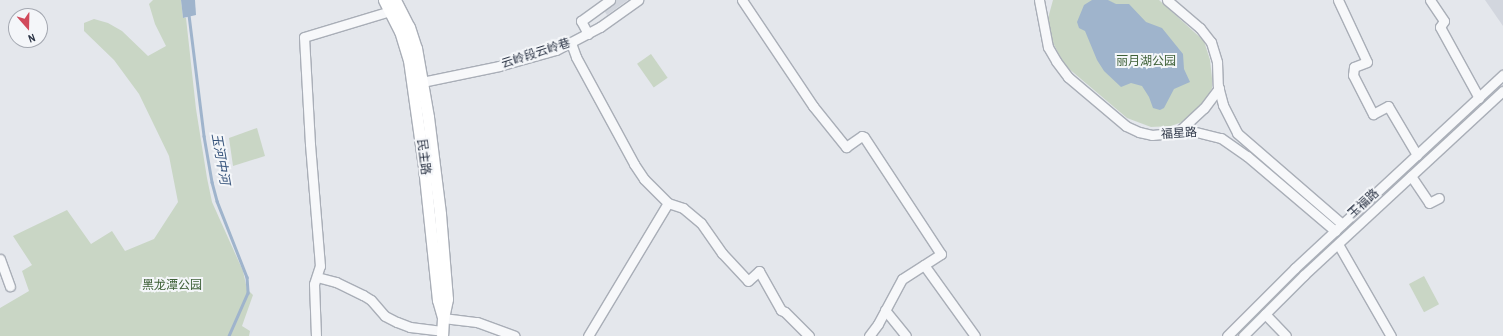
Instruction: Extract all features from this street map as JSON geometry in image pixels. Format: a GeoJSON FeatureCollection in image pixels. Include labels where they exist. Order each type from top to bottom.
{"type":"FeatureCollection","features":[{"type":"Feature","properties":{"kind":"main road","name":"民主路"},"geometry":{"type":"LineString","coordinates":[[384,0],[400,31],[409,60],[424,167],[438,300],[443,318]]}},
{"type":"Feature","properties":{"kind":"main road","name":"民主路"},"geometry":{"type":"LineString","coordinates":[[395,0],[413,38],[422,82],[434,166],[445,263],[447,299],[443,318],[442,334]]}},
{"type":"Feature","properties":{"kind":"street"},"geometry":{"type":"LineString","coordinates":[[588,34],[582,21],[610,0]]}},
{"type":"Feature","properties":{"kind":"street","name":"云岭段云岭巷"},"geometry":{"type":"LineString","coordinates":[[422,82],[500,66],[541,55],[571,43],[588,34],[638,0]]}},
{"type":"Feature","properties":{"kind":"street"},"geometry":{"type":"LineString","coordinates":[[742,0],[813,106],[846,147],[862,136],[864,137],[941,254],[902,280],[869,336]]}},
{"type":"Feature","properties":{"kind":"street"},"geometry":{"type":"LineString","coordinates":[[1167,0],[1206,35],[1216,56],[1219,88],[1226,113],[1242,139],[1339,227]]}},
{"type":"Feature","properties":{"kind":"street"},"geometry":{"type":"LineString","coordinates":[[1338,0],[1367,62],[1354,68],[1353,75],[1373,114],[1388,106],[1417,155]]}},
{"type":"Feature","properties":{"kind":"street"},"geometry":{"type":"LineString","coordinates":[[1430,0],[1444,21],[1440,27],[1479,98]]}},
{"type":"Feature","properties":{"kind":"street","name":"福星路"},"geometry":{"type":"LineString","coordinates":[[1041,3],[1048,47],[1068,77],[1132,129],[1152,135],[1192,131],[1202,132],[1229,143],[1339,227]]}},
{"type":"Feature","properties":{"kind":"street"},"geometry":{"type":"LineString","coordinates":[[316,336],[314,284],[320,266],[310,144],[304,37],[390,11]]}},
{"type":"Feature","properties":{"kind":"street"},"geometry":{"type":"LineString","coordinates":[[571,43],[576,57],[617,130],[634,164],[644,179],[668,203],[682,208],[701,223],[722,253],[748,280],[759,271],[781,310],[785,312],[809,336]]}},
{"type":"Feature","properties":{"kind":"street","name":"玉福路"},"geometry":{"type":"LineString","coordinates":[[1227,336],[1339,227],[1503,75]]}},
{"type":"Feature","properties":{"kind":"street"},"geometry":{"type":"LineString","coordinates":[[1177,133],[1196,118],[1219,88]]}},
{"type":"Feature","properties":{"kind":"street","name":"玉福路"},"geometry":{"type":"LineString","coordinates":[[1243,336],[1338,244],[1503,91]]}},
{"type":"Feature","properties":{"kind":"street"},"geometry":{"type":"LineString","coordinates":[[1411,176],[1429,203],[1439,198]]}},
{"type":"Feature","properties":{"kind":"street"},"geometry":{"type":"LineString","coordinates":[[588,336],[668,203]]}},
{"type":"Feature","properties":{"kind":"street"},"geometry":{"type":"LineString","coordinates":[[1338,244],[1391,336]]}},
{"type":"Feature","properties":{"kind":"street"},"geometry":{"type":"LineString","coordinates":[[0,259],[10,286]]}},
{"type":"Feature","properties":{"kind":"street"},"geometry":{"type":"LineString","coordinates":[[924,265],[975,336]]}},
{"type":"Feature","properties":{"kind":"street"},"geometry":{"type":"LineString","coordinates":[[317,277],[336,282],[363,294],[371,300],[385,316],[396,322],[442,334]]}},
{"type":"Feature","properties":{"kind":"street"},"geometry":{"type":"LineString","coordinates":[[885,310],[906,336]]}},
{"type":"Feature","properties":{"kind":"street"},"geometry":{"type":"LineString","coordinates":[[1265,314],[1286,336]]}},
{"type":"Feature","properties":{"kind":"street"},"geometry":{"type":"LineString","coordinates":[[443,318],[477,322],[515,336]]}},
{"type":"Feature","properties":{"kind":"shaded area"},"geometry":{"type":"Polygon","coordinates":[[[604,0],[628,0],[607,15],[599,3],[604,0]]]}},
{"type":"Feature","properties":{"kind":"shaded area"},"geometry":{"type":"Polygon","coordinates":[[[1485,0],[1503,0],[1503,26],[1485,0]]]}},
{"type":"Feature","properties":{"kind":"green space","name":"黑龙潭公园"},"geometry":{"type":"Polygon","coordinates":[[[153,0],[181,0],[183,18],[186,18],[196,109],[212,202],[243,271],[247,289],[253,295],[242,326],[250,331],[249,336],[0,336],[0,308],[29,291],[22,271],[32,265],[13,236],[67,210],[91,244],[112,231],[125,251],[154,239],[178,202],[169,156],[139,94],[114,60],[84,31],[84,23],[94,19],[108,23],[122,31],[148,56],[166,46],[155,24],[149,4],[153,0]]]}},
{"type":"Feature","properties":{"kind":"green space","name":"丽月湖公园"},"geometry":{"type":"Polygon","coordinates":[[[1053,0],[1159,0],[1204,41],[1210,60],[1212,78],[1212,88],[1206,100],[1185,121],[1171,126],[1151,127],[1127,118],[1068,68],[1062,60],[1053,43],[1047,22],[1053,0]]]}},
{"type":"Feature","properties":{"kind":"green space"},"geometry":{"type":"Polygon","coordinates":[[[651,54],[668,78],[654,88],[637,64],[651,54]]]}},
{"type":"Feature","properties":{"kind":"green space"},"geometry":{"type":"Polygon","coordinates":[[[257,128],[265,156],[233,166],[229,138],[257,128]]]}},
{"type":"Feature","properties":{"kind":"green space"},"geometry":{"type":"Polygon","coordinates":[[[1424,276],[1439,304],[1424,312],[1409,284],[1424,276]]]}},
{"type":"Feature","properties":{"kind":"water"},"geometry":{"type":"Polygon","coordinates":[[[181,0],[195,0],[196,15],[183,18],[181,0]]]}},
{"type":"Feature","properties":{"kind":"water"},"geometry":{"type":"Polygon","coordinates":[[[1092,0],[1108,0],[1116,4],[1129,4],[1146,22],[1162,28],[1183,54],[1184,69],[1190,82],[1174,89],[1164,108],[1160,110],[1153,108],[1149,97],[1142,86],[1131,83],[1121,87],[1104,71],[1097,60],[1085,31],[1079,28],[1077,22],[1084,5],[1092,0]]]}},
{"type":"Feature","properties":{"kind":"waterway","name":"玉河中河"},"geometry":{"type":"LineString","coordinates":[[189,15],[204,136],[212,182],[217,201],[247,277],[248,293],[229,336]]}}]}
